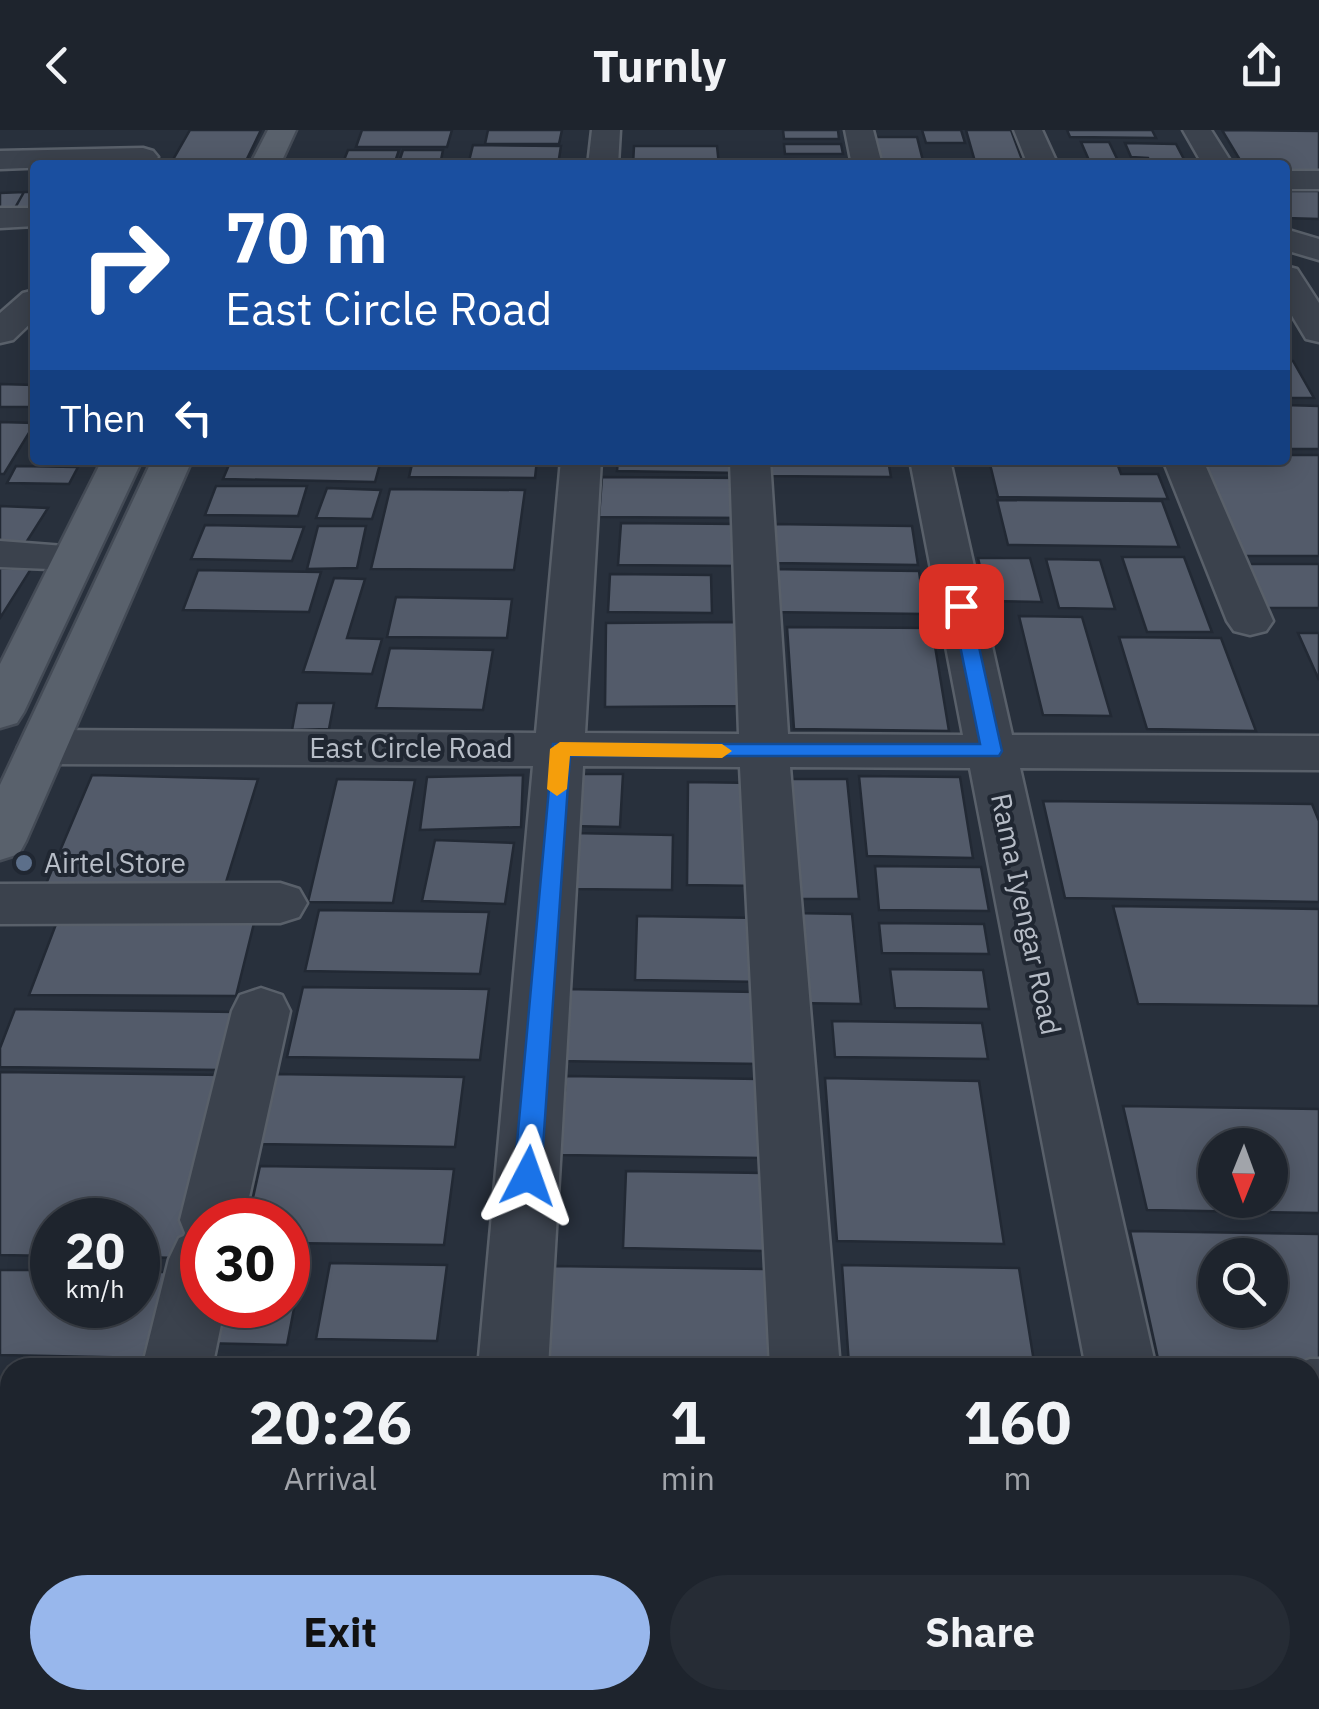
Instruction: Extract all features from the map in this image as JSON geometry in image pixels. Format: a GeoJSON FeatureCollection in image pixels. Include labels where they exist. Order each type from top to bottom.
{"type":"FeatureCollection","features":[{"type":"Feature","properties":{"kind":"main road"},"geometry":{"type":"LineString","coordinates":[[267,160],[282,130]]}},
{"type":"Feature","properties":{"kind":"main road"},"geometry":{"type":"LineString","coordinates":[[0,712],[120,465]]}},
{"type":"Feature","properties":{"kind":"main road"},"geometry":{"type":"LineString","coordinates":[[0,841],[170,465]]}},
{"type":"Feature","properties":{"kind":"street"},"geometry":{"type":"LineString","coordinates":[[38,159],[57,130]]}},
{"type":"Feature","properties":{"kind":"street"},"geometry":{"type":"LineString","coordinates":[[142,160],[165,130]]}},
{"type":"Feature","properties":{"kind":"street"},"geometry":{"type":"LineString","coordinates":[[603,160],[606,130]]}},
{"type":"Feature","properties":{"kind":"street"},"geometry":{"type":"LineString","coordinates":[[858,130],[866,160]]}},
{"type":"Feature","properties":{"kind":"street"},"geometry":{"type":"LineString","coordinates":[[1028,130],[1041,160]]}},
{"type":"Feature","properties":{"kind":"street"},"geometry":{"type":"LineString","coordinates":[[1197,130],[1215,160]]}},
{"type":"Feature","properties":{"kind":"street"},"geometry":{"type":"LineString","coordinates":[[0,160],[90,160]]}},
{"type":"Feature","properties":{"kind":"street"},"geometry":{"type":"LineString","coordinates":[[1290,180],[1319,180]]}},
{"type":"Feature","properties":{"kind":"street"},"geometry":{"type":"LineString","coordinates":[[0,218],[30,218]]}},
{"type":"Feature","properties":{"kind":"street"},"geometry":{"type":"LineString","coordinates":[[1290,241],[1319,250]]}},
{"type":"Feature","properties":{"kind":"street"},"geometry":{"type":"LineString","coordinates":[[2,328],[29,285]]}},
{"type":"Feature","properties":{"kind":"street"},"geometry":{"type":"LineString","coordinates":[[1290,289],[1313,350]]}},
{"type":"Feature","properties":{"kind":"street"},"geometry":{"type":"LineString","coordinates":[[514,1358],[581,465]]}},
{"type":"Feature","properties":{"kind":"street"},"geometry":{"type":"LineString","coordinates":[[750,465],[764,751],[805,1358]]}},
{"type":"Feature","properties":{"kind":"street","name":"Rama Iyengar Road"},"geometry":{"type":"LineString","coordinates":[[931,465],[1120,1358]]}},
{"type":"Feature","properties":{"kind":"street"},"geometry":{"type":"LineString","coordinates":[[1185,465],[1250,621]]}},
{"type":"Feature","properties":{"kind":"street"},"geometry":{"type":"LineString","coordinates":[[0,554],[75,557]]}},
{"type":"Feature","properties":{"kind":"street","name":"East Circle Road"},"geometry":{"type":"LineString","coordinates":[[42,747],[1319,753]]}},
{"type":"Feature","properties":{"kind":"street"},"geometry":{"type":"LineString","coordinates":[[0,904],[280,903]]}},
{"type":"Feature","properties":{"kind":"street"},"geometry":{"type":"LineString","coordinates":[[217,1198],[261,1011]]}},
{"type":"Feature","properties":{"kind":"street"},"geometry":{"type":"LineString","coordinates":[[179,1358],[186,1328]]}},
{"type":"Feature","properties":{"kind":"building"},"geometry":{"type":"Polygon","coordinates":[[[190,130],[261,130],[246,160],[173,160],[190,130]]]}},
{"type":"Feature","properties":{"kind":"building"},"geometry":{"type":"Polygon","coordinates":[[[362,130],[452,130],[447,147],[356,147],[362,130]]]}},
{"type":"Feature","properties":{"kind":"building"},"geometry":{"type":"Polygon","coordinates":[[[488,130],[562,130],[559,144],[485,144],[488,130]]]}},
{"type":"Feature","properties":{"kind":"building"},"geometry":{"type":"Polygon","coordinates":[[[783,130],[838,130],[839,139],[784,139],[783,130]]]}},
{"type":"Feature","properties":{"kind":"building"},"geometry":{"type":"Polygon","coordinates":[[[922,130],[961,130],[965,143],[926,143],[922,130]]]}},
{"type":"Feature","properties":{"kind":"building"},"geometry":{"type":"Polygon","coordinates":[[[966,130],[1011,130],[1022,160],[975,160],[966,130]]]}},
{"type":"Feature","properties":{"kind":"building"},"geometry":{"type":"Polygon","coordinates":[[[1067,130],[1152,130],[1156,138],[1070,137],[1067,130]]]}},
{"type":"Feature","properties":{"kind":"building"},"geometry":{"type":"Polygon","coordinates":[[[1222,130],[1319,131],[1319,175],[1290,175],[1290,160],[1240,160],[1222,130]]]}},
{"type":"Feature","properties":{"kind":"building"},"geometry":{"type":"Polygon","coordinates":[[[875,137],[917,137],[923,160],[879,160],[875,137]]]}},
{"type":"Feature","properties":{"kind":"building"},"geometry":{"type":"Polygon","coordinates":[[[1081,142],[1109,142],[1118,160],[1089,160],[1081,142]]]}},
{"type":"Feature","properties":{"kind":"building"},"geometry":{"type":"Polygon","coordinates":[[[1125,143],[1176,144],[1184,160],[1149,160],[1131,157],[1125,143]]]}},
{"type":"Feature","properties":{"kind":"building"},"geometry":{"type":"Polygon","coordinates":[[[784,144],[841,144],[843,154],[785,154],[784,144]]]}},
{"type":"Feature","properties":{"kind":"building"},"geometry":{"type":"Polygon","coordinates":[[[473,145],[561,146],[559,160],[469,160],[473,145]]]}},
{"type":"Feature","properties":{"kind":"building"},"geometry":{"type":"Polygon","coordinates":[[[634,146],[717,146],[718,160],[633,160],[634,146]]]}},
{"type":"Feature","properties":{"kind":"building"},"geometry":{"type":"Polygon","coordinates":[[[348,150],[399,150],[396,160],[344,160],[348,150]]]}},
{"type":"Feature","properties":{"kind":"building"},"geometry":{"type":"Polygon","coordinates":[[[403,150],[443,150],[441,160],[400,160],[403,150]]]}},
{"type":"Feature","properties":{"kind":"building"},"geometry":{"type":"Polygon","coordinates":[[[1290,191],[1319,191],[1319,219],[1290,218],[1290,191]]]}},
{"type":"Feature","properties":{"kind":"building"},"geometry":{"type":"Polygon","coordinates":[[[24,192],[11,215],[0,215],[0,193],[24,192]]]}},
{"type":"Feature","properties":{"kind":"building"},"geometry":{"type":"Polygon","coordinates":[[[24,192],[30,192],[30,215],[11,215],[24,192]]]}},
{"type":"Feature","properties":{"kind":"building"},"geometry":{"type":"Polygon","coordinates":[[[1290,361],[1293,361],[1314,398],[1290,398],[1290,361]]]}},
{"type":"Feature","properties":{"kind":"building"},"geometry":{"type":"Polygon","coordinates":[[[0,384],[30,385],[30,407],[0,407],[0,384]]]}},
{"type":"Feature","properties":{"kind":"building"},"geometry":{"type":"Polygon","coordinates":[[[1290,405],[1319,406],[1319,449],[1290,449],[1290,405]]]}},
{"type":"Feature","properties":{"kind":"building"},"geometry":{"type":"Polygon","coordinates":[[[0,422],[30,423],[30,431],[4,474],[0,474],[0,422]]]}},
{"type":"Feature","properties":{"kind":"building"},"geometry":{"type":"Polygon","coordinates":[[[1290,455],[1319,455],[1319,556],[1232,556],[1195,465],[1290,465],[1290,455]]]}},
{"type":"Feature","properties":{"kind":"building"},"geometry":{"type":"Polygon","coordinates":[[[229,465],[380,465],[375,482],[223,479],[229,465]]]}},
{"type":"Feature","properties":{"kind":"building"},"geometry":{"type":"Polygon","coordinates":[[[412,465],[536,465],[535,478],[409,477],[412,465]]]}},
{"type":"Feature","properties":{"kind":"building"},"geometry":{"type":"Polygon","coordinates":[[[618,465],[739,465],[740,473],[617,471],[618,465]]]}},
{"type":"Feature","properties":{"kind":"building"},"geometry":{"type":"Polygon","coordinates":[[[761,465],[889,465],[891,477],[761,476],[761,465]]]}},
{"type":"Feature","properties":{"kind":"building"},"geometry":{"type":"Polygon","coordinates":[[[990,465],[1118,465],[1121,474],[1158,474],[1168,499],[998,497],[990,465]]]}},
{"type":"Feature","properties":{"kind":"building"},"geometry":{"type":"Polygon","coordinates":[[[16,466],[78,467],[69,484],[7,483],[16,466]]]}},
{"type":"Feature","properties":{"kind":"building"},"geometry":{"type":"Polygon","coordinates":[[[602,477],[745,478],[747,518],[599,517],[602,477]]]}},
{"type":"Feature","properties":{"kind":"building"},"geometry":{"type":"Polygon","coordinates":[[[216,486],[307,486],[298,516],[205,515],[216,486]]]}},
{"type":"Feature","properties":{"kind":"building"},"geometry":{"type":"Polygon","coordinates":[[[327,488],[381,490],[372,519],[316,518],[327,488]]]}},
{"type":"Feature","properties":{"kind":"building"},"geometry":{"type":"Polygon","coordinates":[[[390,489],[525,490],[514,570],[371,569],[390,489]]]}},
{"type":"Feature","properties":{"kind":"building"},"geometry":{"type":"Polygon","coordinates":[[[997,500],[1162,501],[1179,547],[1008,545],[997,500]]]}},
{"type":"Feature","properties":{"kind":"building"},"geometry":{"type":"Polygon","coordinates":[[[0,506],[48,508],[22,549],[0,548],[0,506]]]}},
{"type":"Feature","properties":{"kind":"building"},"geometry":{"type":"Polygon","coordinates":[[[621,523],[740,524],[741,566],[618,565],[621,523]]]}},
{"type":"Feature","properties":{"kind":"building"},"geometry":{"type":"Polygon","coordinates":[[[772,524],[912,526],[918,565],[774,563],[772,524]]]}},
{"type":"Feature","properties":{"kind":"building"},"geometry":{"type":"Polygon","coordinates":[[[205,525],[304,527],[292,561],[191,559],[205,525]]]}},
{"type":"Feature","properties":{"kind":"building"},"geometry":{"type":"Polygon","coordinates":[[[318,526],[366,526],[357,568],[307,569],[318,526]]]}},
{"type":"Feature","properties":{"kind":"building"},"geometry":{"type":"Polygon","coordinates":[[[1122,557],[1184,557],[1212,632],[1147,632],[1122,557]]]}},
{"type":"Feature","properties":{"kind":"building"},"geometry":{"type":"Polygon","coordinates":[[[978,558],[1030,558],[1042,602],[988,601],[978,558]]]}},
{"type":"Feature","properties":{"kind":"building"},"geometry":{"type":"Polygon","coordinates":[[[1046,559],[1100,560],[1115,609],[1059,608],[1046,559]]]}},
{"type":"Feature","properties":{"kind":"building"},"geometry":{"type":"Polygon","coordinates":[[[1247,564],[1319,564],[1319,608],[1266,608],[1247,564]]]}},
{"type":"Feature","properties":{"kind":"building"},"geometry":{"type":"Polygon","coordinates":[[[0,568],[31,569],[0,618],[0,568]]]}},
{"type":"Feature","properties":{"kind":"building"},"geometry":{"type":"Polygon","coordinates":[[[766,569],[919,571],[925,614],[768,612],[766,569]]]}},
{"type":"Feature","properties":{"kind":"building"},"geometry":{"type":"Polygon","coordinates":[[[198,570],[321,572],[309,612],[183,610],[198,570]]]}},
{"type":"Feature","properties":{"kind":"building"},"geometry":{"type":"Polygon","coordinates":[[[610,574],[711,575],[712,613],[608,612],[610,574]]]}},
{"type":"Feature","properties":{"kind":"building"},"geometry":{"type":"Polygon","coordinates":[[[334,578],[365,579],[347,638],[382,639],[372,674],[303,672],[334,578]]]}},
{"type":"Feature","properties":{"kind":"building"},"geometry":{"type":"Polygon","coordinates":[[[396,597],[512,599],[507,638],[387,637],[396,597]]]}},
{"type":"Feature","properties":{"kind":"building"},"geometry":{"type":"Polygon","coordinates":[[[1019,616],[1082,617],[1111,716],[1043,715],[1019,616]]]}},
{"type":"Feature","properties":{"kind":"building"},"geometry":{"type":"Polygon","coordinates":[[[736,622],[743,706],[605,707],[606,623],[736,622]]]}},
{"type":"Feature","properties":{"kind":"building"},"geometry":{"type":"Polygon","coordinates":[[[787,627],[932,628],[949,731],[794,729],[787,627]]]}},
{"type":"Feature","properties":{"kind":"building"},"geometry":{"type":"Polygon","coordinates":[[[1298,633],[1319,633],[1319,680],[1298,633]]]}},
{"type":"Feature","properties":{"kind":"building"},"geometry":{"type":"Polygon","coordinates":[[[1119,637],[1221,638],[1256,731],[1147,729],[1119,637]]]}},
{"type":"Feature","properties":{"kind":"building"},"geometry":{"type":"Polygon","coordinates":[[[390,648],[493,650],[483,710],[376,708],[390,648]]]}},
{"type":"Feature","properties":{"kind":"building"},"geometry":{"type":"Polygon","coordinates":[[[297,703],[334,703],[329,729],[292,730],[297,703]]]}},
{"type":"Feature","properties":{"kind":"building"},"geometry":{"type":"Polygon","coordinates":[[[574,774],[623,774],[620,827],[570,826],[574,774]]]}},
{"type":"Feature","properties":{"kind":"building"},"geometry":{"type":"Polygon","coordinates":[[[92,775],[258,779],[222,895],[43,891],[92,775]]]}},
{"type":"Feature","properties":{"kind":"building"},"geometry":{"type":"Polygon","coordinates":[[[523,775],[521,827],[420,830],[427,777],[523,775]]]}},
{"type":"Feature","properties":{"kind":"building"},"geometry":{"type":"Polygon","coordinates":[[[859,776],[960,777],[973,858],[867,856],[859,776]]]}},
{"type":"Feature","properties":{"kind":"building"},"geometry":{"type":"Polygon","coordinates":[[[337,779],[415,780],[393,903],[308,902],[337,779]]]}},
{"type":"Feature","properties":{"kind":"building"},"geometry":{"type":"Polygon","coordinates":[[[782,779],[847,779],[859,899],[788,899],[782,779]]]}},
{"type":"Feature","properties":{"kind":"building"},"geometry":{"type":"Polygon","coordinates":[[[688,782],[757,783],[761,886],[687,885],[688,782]]]}},
{"type":"Feature","properties":{"kind":"building"},"geometry":{"type":"Polygon","coordinates":[[[1043,801],[1312,804],[1319,821],[1319,902],[1065,898],[1043,801]]]}},
{"type":"Feature","properties":{"kind":"building"},"geometry":{"type":"Polygon","coordinates":[[[572,833],[673,835],[672,890],[568,889],[572,833]]]}},
{"type":"Feature","properties":{"kind":"building"},"geometry":{"type":"Polygon","coordinates":[[[435,840],[514,843],[505,904],[422,901],[435,840]]]}},
{"type":"Feature","properties":{"kind":"building"},"geometry":{"type":"Polygon","coordinates":[[[875,866],[981,867],[989,911],[879,910],[875,866]]]}},
{"type":"Feature","properties":{"kind":"building"},"geometry":{"type":"Polygon","coordinates":[[[1113,906],[1319,909],[1319,1006],[1138,1004],[1113,906]]]}},
{"type":"Feature","properties":{"kind":"building"},"geometry":{"type":"Polygon","coordinates":[[[319,910],[489,912],[480,974],[305,971],[319,910]]]}},
{"type":"Feature","properties":{"kind":"building"},"geometry":{"type":"Polygon","coordinates":[[[61,911],[257,911],[236,996],[29,995],[61,911]]]}},
{"type":"Feature","properties":{"kind":"building"},"geometry":{"type":"Polygon","coordinates":[[[790,913],[852,914],[861,1004],[795,1003],[790,913]]]}},
{"type":"Feature","properties":{"kind":"building"},"geometry":{"type":"Polygon","coordinates":[[[637,916],[762,918],[764,982],[635,980],[637,916]]]}},
{"type":"Feature","properties":{"kind":"building"},"geometry":{"type":"Polygon","coordinates":[[[879,923],[984,924],[989,954],[882,953],[879,923]]]}},
{"type":"Feature","properties":{"kind":"building"},"geometry":{"type":"Polygon","coordinates":[[[890,969],[983,970],[989,1009],[895,1008],[890,969]]]}},
{"type":"Feature","properties":{"kind":"building"},"geometry":{"type":"Polygon","coordinates":[[[303,987],[489,989],[480,1060],[287,1057],[303,987]]]}},
{"type":"Feature","properties":{"kind":"building"},"geometry":{"type":"Polygon","coordinates":[[[562,989],[759,992],[762,1064],[556,1061],[562,989]]]}},
{"type":"Feature","properties":{"kind":"building"},"geometry":{"type":"Polygon","coordinates":[[[15,1009],[236,1012],[221,1070],[0,1067],[0,1048],[15,1009]]]}},
{"type":"Feature","properties":{"kind":"building"},"geometry":{"type":"Polygon","coordinates":[[[832,1021],[982,1023],[988,1059],[835,1057],[832,1021]]]}},
{"type":"Feature","properties":{"kind":"building"},"geometry":{"type":"Polygon","coordinates":[[[0,1072],[226,1075],[194,1198],[180,1198],[178,1258],[160,1258],[160,1198],[30,1198],[30,1256],[0,1255],[0,1072]]]}},
{"type":"Feature","properties":{"kind":"building"},"geometry":{"type":"Polygon","coordinates":[[[274,1074],[464,1077],[455,1147],[257,1144],[274,1074]]]}},
{"type":"Feature","properties":{"kind":"building"},"geometry":{"type":"Polygon","coordinates":[[[566,1076],[760,1079],[762,1158],[560,1155],[566,1076]]]}},
{"type":"Feature","properties":{"kind":"building"},"geometry":{"type":"Polygon","coordinates":[[[825,1078],[979,1081],[1004,1244],[837,1241],[825,1078]]]}},
{"type":"Feature","properties":{"kind":"building"},"geometry":{"type":"Polygon","coordinates":[[[1123,1106],[1319,1109],[1319,1213],[1288,1212],[1288,1128],[1198,1128],[1198,1211],[1147,1210],[1123,1106]]]}},
{"type":"Feature","properties":{"kind":"building"},"geometry":{"type":"Polygon","coordinates":[[[260,1166],[454,1169],[444,1245],[310,1243],[310,1198],[253,1198],[260,1166]]]}},
{"type":"Feature","properties":{"kind":"building"},"geometry":{"type":"Polygon","coordinates":[[[626,1171],[764,1173],[766,1251],[623,1248],[626,1171]]]}},
{"type":"Feature","properties":{"kind":"building"},"geometry":{"type":"Polygon","coordinates":[[[1130,1231],[1319,1234],[1319,1358],[1158,1358],[1130,1231]]]}},
{"type":"Feature","properties":{"kind":"building"},"geometry":{"type":"Polygon","coordinates":[[[330,1263],[447,1265],[437,1341],[316,1339],[330,1263]]]}},
{"type":"Feature","properties":{"kind":"building"},"geometry":{"type":"Polygon","coordinates":[[[842,1265],[1019,1268],[1033,1358],[849,1358],[842,1265]]]}},
{"type":"Feature","properties":{"kind":"building"},"geometry":{"type":"Polygon","coordinates":[[[552,1266],[770,1269],[774,1358],[545,1358],[552,1266]]]}},
{"type":"Feature","properties":{"kind":"building"},"geometry":{"type":"Polygon","coordinates":[[[0,1270],[30,1270],[30,1328],[158,1328],[150,1358],[0,1355],[0,1270]]]}},
{"type":"Feature","properties":{"kind":"building"},"geometry":{"type":"Polygon","coordinates":[[[160,1272],[172,1272],[160,1319],[160,1272]]]}},
{"type":"Feature","properties":{"kind":"building"},"geometry":{"type":"Polygon","coordinates":[[[201,1328],[290,1328],[287,1345],[197,1343],[201,1328]]]}},
{"type":"Feature","properties":{"kind":"slow traffic"},"geometry":{"type":"LineString","coordinates":[[557,789],[560,749],[722,751]]}},
{"type":"Feature","properties":{"kind":"place","name":"Airtel Store"},"geometry":{"type":"Point","coordinates":[24,863]}},
{"type":"Feature","properties":{"kind":"route"},"geometry":{"type":"LineString","coordinates":[[528,1176],[560,749],[992,751],[961,606]]}}]}
